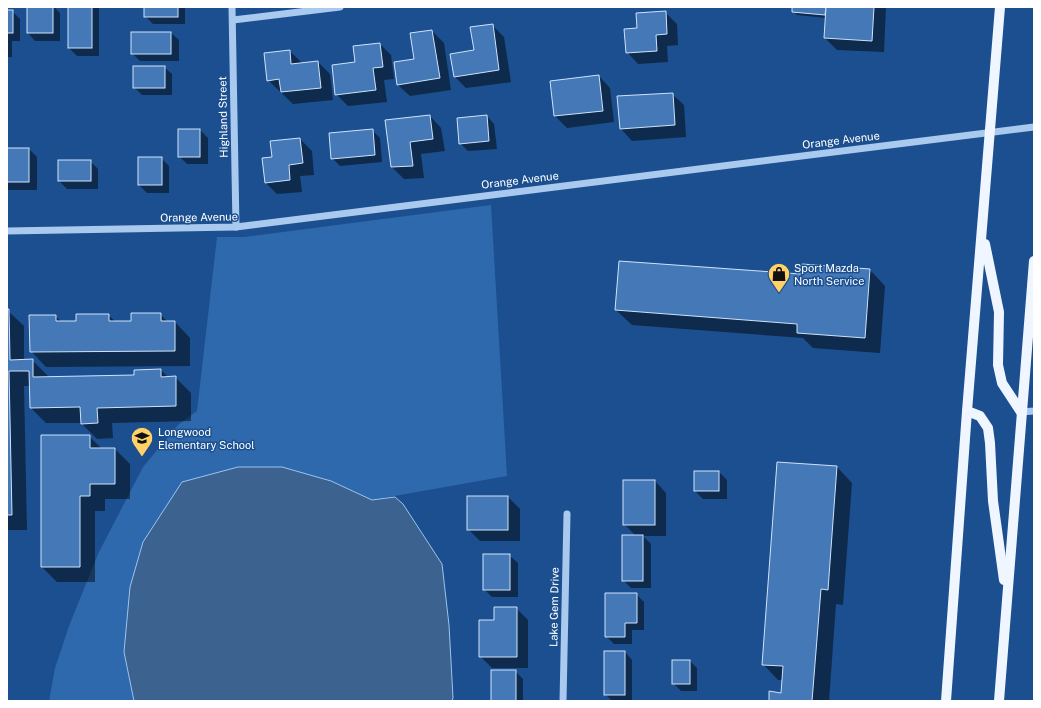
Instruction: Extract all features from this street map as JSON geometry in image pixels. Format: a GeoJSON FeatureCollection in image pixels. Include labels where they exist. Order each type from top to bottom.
{"type":"FeatureCollection","features":[{"type":"Feature","properties":{"kind":"main road"},"geometry":{"type":"LineString","coordinates":[[946,701],[967,411],[983,232],[1000,7]]}},
{"type":"Feature","properties":{"kind":"main road"},"geometry":{"type":"LineString","coordinates":[[983,232],[999,312],[998,366],[1002,383],[1021,412]]}},
{"type":"Feature","properties":{"kind":"main road"},"geometry":{"type":"LineString","coordinates":[[999,701],[1034,261]]}},
{"type":"Feature","properties":{"kind":"main road"},"geometry":{"type":"LineString","coordinates":[[967,411],[980,416],[988,428],[993,501],[1007,598]]}},
{"type":"Feature","properties":{"kind":"street","name":"Highland Street"},"geometry":{"type":"LineString","coordinates":[[232,7],[236,228]]}},
{"type":"Feature","properties":{"kind":"street"},"geometry":{"type":"LineString","coordinates":[[232,20],[340,7]]}},
{"type":"Feature","properties":{"kind":"street","name":"Orange Avenue"},"geometry":{"type":"LineString","coordinates":[[7,231],[236,228],[1034,127]]}},
{"type":"Feature","properties":{"kind":"street"},"geometry":{"type":"LineString","coordinates":[[1021,412],[1034,411]]}},
{"type":"Feature","properties":{"kind":"street","name":"Lake Gem Drive"},"geometry":{"type":"LineString","coordinates":[[563,701],[567,514]]}},
{"type":"Feature","properties":{"kind":"shaded area"},"geometry":{"type":"Polygon","coordinates":[[[491,205],[507,476],[372,500],[331,481],[124,652],[134,701],[49,701],[55,668],[69,626],[98,554],[143,467],[178,425],[197,411],[217,237],[244,237],[491,205]]]}},
{"type":"Feature","properties":{"kind":"shaded area"},"geometry":{"type":"Polygon","coordinates":[[[238,467],[282,467],[331,481],[372,500],[395,497],[403,504],[442,564],[449,625],[452,701],[134,701],[124,652],[130,587],[143,542],[182,482],[238,467]]]}},
{"type":"Feature","properties":{"kind":"building"},"geometry":{"type":"Polygon","coordinates":[[[27,7],[53,7],[53,33],[27,33],[27,7]]]}},
{"type":"Feature","properties":{"kind":"building"},"geometry":{"type":"Polygon","coordinates":[[[68,7],[92,7],[92,48],[68,48],[68,7]]]}},
{"type":"Feature","properties":{"kind":"building"},"geometry":{"type":"Polygon","coordinates":[[[144,7],[178,7],[178,17],[144,17],[144,7]]]}},
{"type":"Feature","properties":{"kind":"building"},"geometry":{"type":"Polygon","coordinates":[[[792,7],[826,7],[825,15],[792,12],[792,7]]]}},
{"type":"Feature","properties":{"kind":"building"},"geometry":{"type":"Polygon","coordinates":[[[826,7],[874,7],[872,41],[824,38],[826,7]]]}},
{"type":"Feature","properties":{"kind":"building"},"geometry":{"type":"Polygon","coordinates":[[[7,10],[13,10],[13,33],[7,33],[7,10]]]}},
{"type":"Feature","properties":{"kind":"building"},"geometry":{"type":"Polygon","coordinates":[[[666,11],[667,34],[656,35],[657,51],[626,53],[624,29],[637,28],[636,13],[666,11]]]}},
{"type":"Feature","properties":{"kind":"building"},"geometry":{"type":"Polygon","coordinates":[[[493,24],[499,70],[454,77],[450,54],[474,50],[470,27],[493,24]]]}},
{"type":"Feature","properties":{"kind":"building"},"geometry":{"type":"Polygon","coordinates":[[[432,30],[440,78],[397,85],[394,62],[414,59],[410,33],[432,30]]]}},
{"type":"Feature","properties":{"kind":"building"},"geometry":{"type":"Polygon","coordinates":[[[131,32],[171,32],[171,54],[131,54],[131,32]]]}},
{"type":"Feature","properties":{"kind":"building"},"geometry":{"type":"Polygon","coordinates":[[[380,43],[383,67],[373,68],[376,90],[335,95],[332,65],[355,62],[353,46],[380,43]]]}},
{"type":"Feature","properties":{"kind":"building"},"geometry":{"type":"Polygon","coordinates":[[[290,50],[291,64],[318,61],[321,88],[281,92],[279,79],[267,81],[264,53],[290,50]]]}},
{"type":"Feature","properties":{"kind":"building"},"geometry":{"type":"Polygon","coordinates":[[[133,66],[165,66],[165,88],[133,88],[133,66]]]}},
{"type":"Feature","properties":{"kind":"building"},"geometry":{"type":"Polygon","coordinates":[[[599,75],[603,111],[554,116],[550,81],[599,75]]]}},
{"type":"Feature","properties":{"kind":"building"},"geometry":{"type":"Polygon","coordinates":[[[673,93],[675,125],[620,129],[617,96],[673,93]]]}},
{"type":"Feature","properties":{"kind":"building"},"geometry":{"type":"Polygon","coordinates":[[[430,115],[433,139],[410,142],[413,166],[391,167],[385,120],[430,115]]]}},
{"type":"Feature","properties":{"kind":"building"},"geometry":{"type":"Polygon","coordinates":[[[487,115],[489,141],[459,144],[457,118],[487,115]]]}},
{"type":"Feature","properties":{"kind":"building"},"geometry":{"type":"Polygon","coordinates":[[[178,129],[200,129],[200,157],[178,157],[178,129]]]}},
{"type":"Feature","properties":{"kind":"building"},"geometry":{"type":"Polygon","coordinates":[[[373,129],[375,155],[331,159],[329,133],[373,129]]]}},
{"type":"Feature","properties":{"kind":"building"},"geometry":{"type":"Polygon","coordinates":[[[300,138],[303,163],[289,165],[290,180],[265,183],[262,158],[272,157],[270,141],[300,138]]]}},
{"type":"Feature","properties":{"kind":"building"},"geometry":{"type":"Polygon","coordinates":[[[7,148],[29,148],[29,182],[7,182],[7,148]]]}},
{"type":"Feature","properties":{"kind":"building"},"geometry":{"type":"Polygon","coordinates":[[[138,157],[162,157],[162,185],[138,185],[138,157]]]}},
{"type":"Feature","properties":{"kind":"building"},"geometry":{"type":"Polygon","coordinates":[[[58,160],[91,160],[91,181],[58,181],[58,160]]]}},
{"type":"Feature","properties":{"kind":"building"},"geometry":{"type":"Polygon","coordinates":[[[619,261],[801,274],[802,264],[870,269],[865,338],[797,333],[797,324],[615,310],[619,261]]]}},
{"type":"Feature","properties":{"kind":"building"},"geometry":{"type":"Polygon","coordinates":[[[7,309],[9,309],[10,360],[33,359],[33,377],[134,375],[134,370],[161,369],[161,377],[176,376],[176,406],[97,408],[98,423],[81,424],[80,407],[30,408],[29,371],[9,371],[12,515],[7,515],[7,309]]]}},
{"type":"Feature","properties":{"kind":"building"},"geometry":{"type":"Polygon","coordinates":[[[131,313],[161,313],[161,321],[175,321],[175,351],[30,352],[29,315],[56,315],[56,321],[76,321],[76,314],[109,314],[109,321],[131,321],[131,313]]]}},
{"type":"Feature","properties":{"kind":"building"},"geometry":{"type":"Polygon","coordinates":[[[41,435],[90,435],[90,448],[115,448],[115,484],[90,484],[90,496],[80,496],[80,567],[41,567],[41,435]]]}},
{"type":"Feature","properties":{"kind":"building"},"geometry":{"type":"Polygon","coordinates":[[[777,462],[837,466],[828,590],[821,589],[812,701],[769,701],[769,691],[781,693],[783,666],[762,665],[777,462]]]}},
{"type":"Feature","properties":{"kind":"building"},"geometry":{"type":"Polygon","coordinates":[[[694,471],[719,471],[719,491],[694,491],[694,471]]]}},
{"type":"Feature","properties":{"kind":"building"},"geometry":{"type":"Polygon","coordinates":[[[623,480],[655,480],[655,525],[623,525],[623,480]]]}},
{"type":"Feature","properties":{"kind":"building"},"geometry":{"type":"Polygon","coordinates":[[[467,496],[508,496],[508,530],[467,530],[467,496]]]}},
{"type":"Feature","properties":{"kind":"building"},"geometry":{"type":"Polygon","coordinates":[[[622,535],[643,535],[643,581],[622,581],[622,535]]]}},
{"type":"Feature","properties":{"kind":"building"},"geometry":{"type":"Polygon","coordinates":[[[483,554],[510,554],[510,590],[483,590],[483,554]]]}},
{"type":"Feature","properties":{"kind":"building"},"geometry":{"type":"Polygon","coordinates":[[[605,593],[637,593],[637,623],[625,623],[625,637],[605,637],[605,593]]]}},
{"type":"Feature","properties":{"kind":"building"},"geometry":{"type":"Polygon","coordinates":[[[494,607],[517,607],[517,657],[479,657],[479,620],[494,620],[494,607]]]}},
{"type":"Feature","properties":{"kind":"building"},"geometry":{"type":"Polygon","coordinates":[[[604,651],[625,651],[625,695],[604,695],[604,651]]]}},
{"type":"Feature","properties":{"kind":"building"},"geometry":{"type":"Polygon","coordinates":[[[672,660],[690,660],[690,684],[672,684],[672,660]]]}},
{"type":"Feature","properties":{"kind":"building"},"geometry":{"type":"Polygon","coordinates":[[[491,670],[516,670],[516,701],[491,701],[491,670]]]}},
{"type":"Feature","properties":{"kind":"place","name":"Sport Mazda North Service"},"geometry":{"type":"Point","coordinates":[779,294]}},
{"type":"Feature","properties":{"kind":"place","name":"Longwood Elementary School"},"geometry":{"type":"Point","coordinates":[142,458]}}]}
